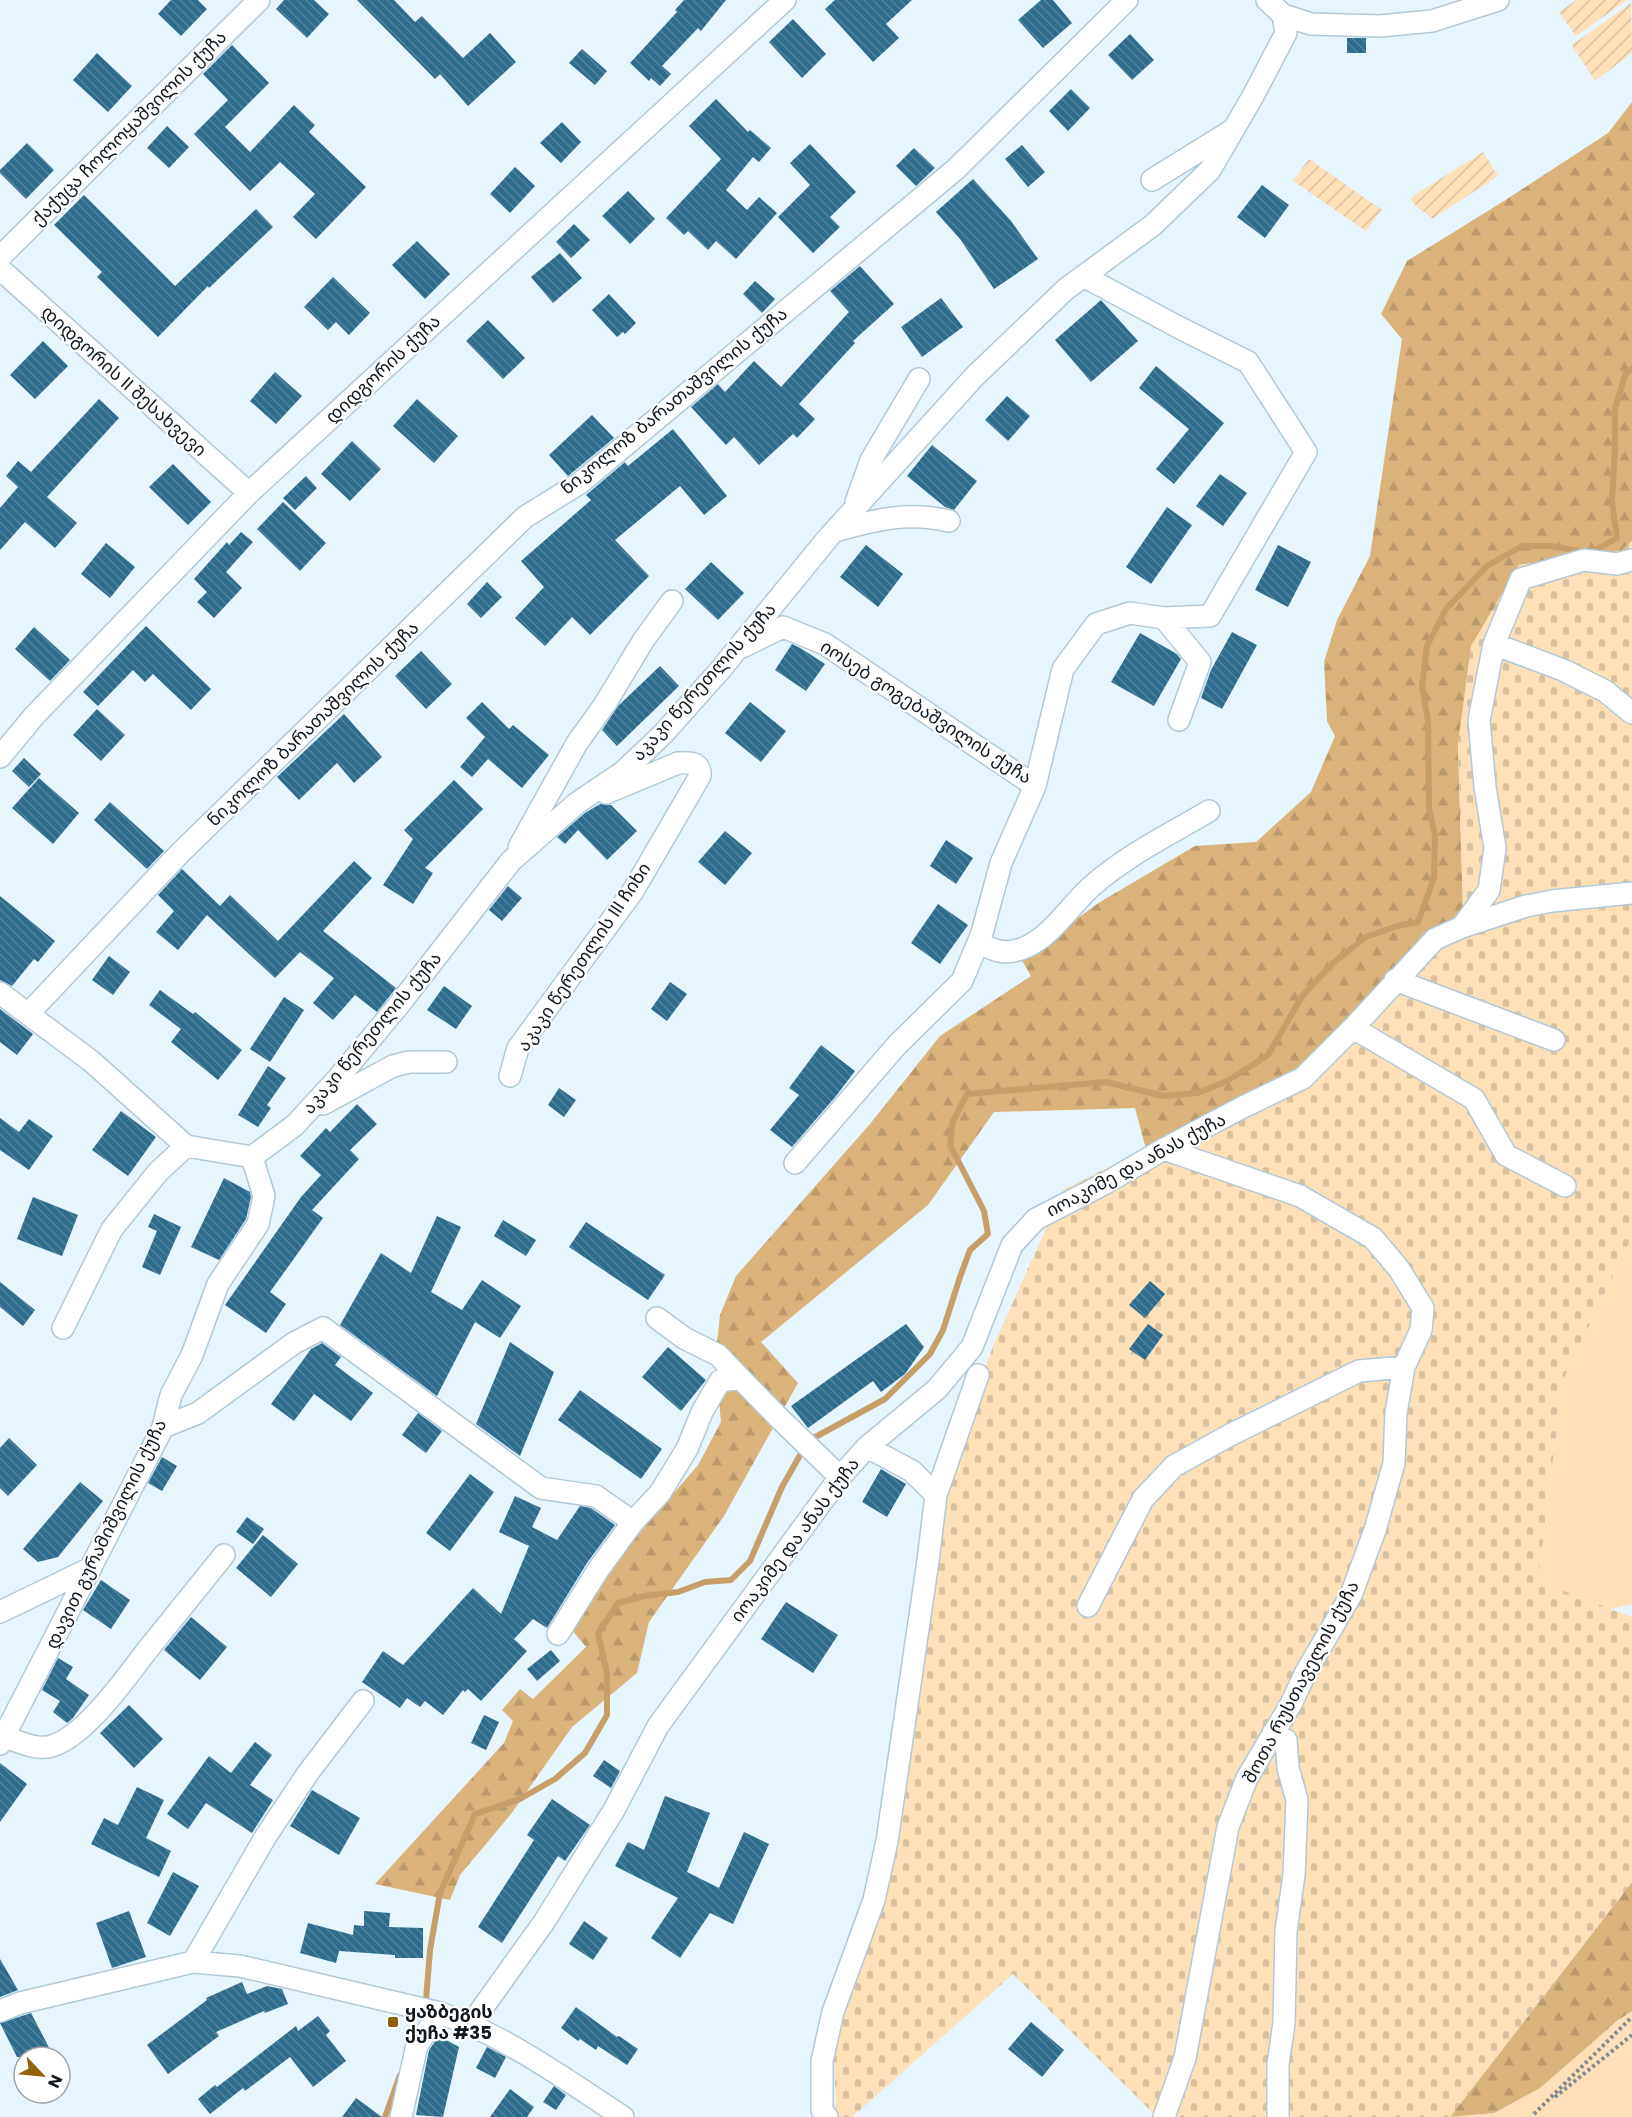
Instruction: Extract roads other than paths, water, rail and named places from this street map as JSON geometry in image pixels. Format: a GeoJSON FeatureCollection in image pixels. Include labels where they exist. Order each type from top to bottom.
{"type":"FeatureCollection","features":[{"type":"Feature","properties":{"kind":"street","name":"ქაქუცა ჩოლოყაშვილის ქუჩა"},"geometry":{"type":"LineString","coordinates":[[0,257],[259,0]]}},
{"type":"Feature","properties":{"kind":"street","name":"დიდგორის ქუჩა"},"geometry":{"type":"LineString","coordinates":[[0,757],[35,715],[249,494],[785,0]]}},
{"type":"Feature","properties":{"kind":"street","name":"ნიკოლოზ ბარათაშვილის ქუჩა"},"geometry":{"type":"LineString","coordinates":[[28,1014],[180,853],[525,517],[580,483],[956,169],[1127,0]]}},
{"type":"Feature","properties":{"kind":"street"},"geometry":{"type":"LineString","coordinates":[[1268,0],[1283,15],[1311,24],[1380,26],[1432,21],[1498,0]]}},
{"type":"Feature","properties":{"kind":"street","name":"აკაკი წერეთლის ქუჩა"},"geometry":{"type":"LineString","coordinates":[[252,1157],[295,1125],[306,1113],[398,1006],[511,861],[577,803],[623,772],[663,734],[834,531],[975,376],[1066,289],[1153,225],[1210,170],[1286,33],[1283,15]]}},
{"type":"Feature","properties":{"kind":"street"},"geometry":{"type":"LineString","coordinates":[[1152,180],[1234,129]]}},
{"type":"Feature","properties":{"kind":"street","name":"დიდგორის II შესახვევი"},"geometry":{"type":"LineString","coordinates":[[0,269],[249,494]]}},
{"type":"Feature","properties":{"kind":"street","name":"იოსებ გოგებაშვილის ქუჩა"},"geometry":{"type":"LineString","coordinates":[[735,650],[783,627],[825,644],[1035,786],[1063,669],[1096,624],[1130,613],[1164,618],[1210,616],[1306,452],[1248,362],[1085,277]]}},
{"type":"Feature","properties":{"kind":"street"},"geometry":{"type":"LineString","coordinates":[[854,509],[871,460],[919,379]]}},
{"type":"Feature","properties":{"kind":"street"},"geometry":{"type":"LineString","coordinates":[[834,531],[872,521],[913,515],[949,521]]}},
{"type":"Feature","properties":{"kind":"street","name":"იოაკიმე და ანას ქუჩა"},"geometry":{"type":"LineString","coordinates":[[471,2024],[551,1911],[614,1810],[658,1726],[840,1477],[867,1448],[937,1389],[972,1347],[1012,1245],[1036,1219],[1106,1183],[1164,1149],[1303,1078],[1353,1028],[1435,939],[1462,927],[1489,890],[1495,848],[1485,787],[1479,720],[1494,644],[1521,579],[1584,560],[1617,564],[1632,560]]}},
{"type":"Feature","properties":{"kind":"street"},"geometry":{"type":"LineString","coordinates":[[511,861],[577,743],[605,704],[643,641],[672,602]]}},
{"type":"Feature","properties":{"kind":"street"},"geometry":{"type":"LineString","coordinates":[[1164,618],[1200,662],[1179,720]]}},
{"type":"Feature","properties":{"kind":"street"},"geometry":{"type":"LineString","coordinates":[[1494,644],[1563,670],[1605,691],[1632,713]]}},
{"type":"Feature","properties":{"kind":"street","name":"აკაკი წერეთლის III ჩიხი"},"geometry":{"type":"LineString","coordinates":[[510,1076],[518,1048],[633,891],[700,776],[700,770],[697,765],[688,762],[678,763],[633,783],[577,803]]}},
{"type":"Feature","properties":{"kind":"street"},"geometry":{"type":"LineString","coordinates":[[795,1163],[897,1044],[962,981],[978,943],[1001,863],[1035,786]]}},
{"type":"Feature","properties":{"kind":"street"},"geometry":{"type":"LineString","coordinates":[[978,943],[998,952],[1009,953],[1028,946],[1050,929],[1092,885],[1115,867],[1209,811]]}},
{"type":"Feature","properties":{"kind":"street"},"geometry":{"type":"LineString","coordinates":[[1462,927],[1534,904],[1632,893]]}},
{"type":"Feature","properties":{"kind":"street"},"geometry":{"type":"LineString","coordinates":[[1395,980],[1554,1040]]}},
{"type":"Feature","properties":{"kind":"street"},"geometry":{"type":"LineString","coordinates":[[0,993],[92,1061],[186,1146],[252,1157]]}},
{"type":"Feature","properties":{"kind":"street"},"geometry":{"type":"LineString","coordinates":[[1353,1028],[1474,1099],[1506,1155],[1565,1186]]}},
{"type":"Feature","properties":{"kind":"street"},"geometry":{"type":"LineString","coordinates":[[306,1113],[393,1066],[409,1062],[446,1062]]}},
{"type":"Feature","properties":{"kind":"street"},"geometry":{"type":"LineString","coordinates":[[63,1328],[112,1229],[158,1172],[186,1146]]}},
{"type":"Feature","properties":{"kind":"street","name":"შოთა რუსთაველის ქუჩა"},"geometry":{"type":"LineString","coordinates":[[1164,1149],[1300,1196],[1373,1238],[1400,1269],[1423,1308],[1421,1330],[1404,1367],[1396,1413],[1394,1463],[1375,1530],[1351,1595],[1247,1778],[1228,1827],[1185,2058],[1164,2117]]}},
{"type":"Feature","properties":{"kind":"street","name":"დავით გურამიშვილის ქუჩა"},"geometry":{"type":"LineString","coordinates":[[2,1741],[163,1427],[171,1395],[192,1355],[218,1284],[258,1224],[264,1196],[252,1157]]}},
{"type":"Feature","properties":{"kind":"street"},"geometry":{"type":"LineString","coordinates":[[657,1318],[684,1338],[718,1355],[840,1477]]}},
{"type":"Feature","properties":{"kind":"street"},"geometry":{"type":"LineString","coordinates":[[163,1427],[198,1413],[294,1343],[322,1328],[541,1488],[596,1496],[633,1522]]}},
{"type":"Feature","properties":{"kind":"street"},"geometry":{"type":"LineString","coordinates":[[1088,1606],[1143,1499],[1174,1466],[1230,1435],[1359,1371],[1404,1367]]}},
{"type":"Feature","properties":{"kind":"street"},"geometry":{"type":"LineString","coordinates":[[827,2117],[822,2110],[822,2061],[833,2012],[874,1900],[887,1840],[936,1495],[978,1375]]}},
{"type":"Feature","properties":{"kind":"street"},"geometry":{"type":"LineString","coordinates":[[558,1634],[598,1570],[633,1522],[660,1493],[687,1449],[702,1412],[720,1381],[740,1378]]}},
{"type":"Feature","properties":{"kind":"street"},"geometry":{"type":"LineString","coordinates":[[867,1448],[912,1471],[936,1495]]}},
{"type":"Feature","properties":{"kind":"street"},"geometry":{"type":"LineString","coordinates":[[2,1741],[19,1741],[32,1747],[51,1747],[70,1738],[101,1708],[224,1555]]}},
{"type":"Feature","properties":{"kind":"street"},"geometry":{"type":"LineString","coordinates":[[0,1612],[91,1568]]}},
{"type":"Feature","properties":{"kind":"street"},"geometry":{"type":"LineString","coordinates":[[193,1962],[266,1836],[308,1773],[363,1701]]}},
{"type":"Feature","properties":{"kind":"street"},"geometry":{"type":"LineString","coordinates":[[1273,1733],[1286,1740],[1288,1768],[1297,1800],[1294,1875],[1286,1931],[1284,2023],[1278,2064],[1278,2117]]}},
{"type":"Feature","properties":{"kind":"street"},"geometry":{"type":"LineString","coordinates":[[0,2011],[20,2003],[193,1962],[240,1966],[440,2013],[471,2024],[550,2069],[624,2117]]}},
{"type":"Feature","properties":{"kind":"street"},"geometry":{"type":"LineString","coordinates":[[401,2117],[417,2046],[440,2013]]}},
{"type":"Feature","properties":{"kind":"waterway"},"geometry":{"type":"LineString","coordinates":[[426,2000],[430,1950],[440,1893],[475,1814],[520,1799],[555,1779],[585,1753],[607,1715],[607,1673],[598,1634],[618,1603],[644,1596],[678,1592],[705,1582],[731,1580],[750,1561],[782,1487],[808,1441],[885,1399],[930,1354],[943,1330],[970,1250],[988,1234],[984,1211],[950,1145],[953,1121],[967,1094],[1106,1082],[1163,1096],[1198,1093],[1227,1081],[1268,1055],[1303,995],[1333,963],[1366,937],[1397,926],[1418,922],[1434,878],[1435,836],[1429,807],[1428,721],[1422,686],[1427,646],[1446,609],[1487,566],[1522,546],[1551,546],[1590,553],[1617,538],[1612,501],[1615,408],[1626,373],[1632,369]]}},
{"type":"Feature","properties":{"kind":"waterway"},"geometry":{"type":"LineString","coordinates":[[385,2117],[400,2075]]}},
{"type":"Feature","properties":{"kind":"place","name":"ყაზბეგის ქუჩა #35"},"geometry":{"type":"Point","coordinates":[393,2022]}}]}
